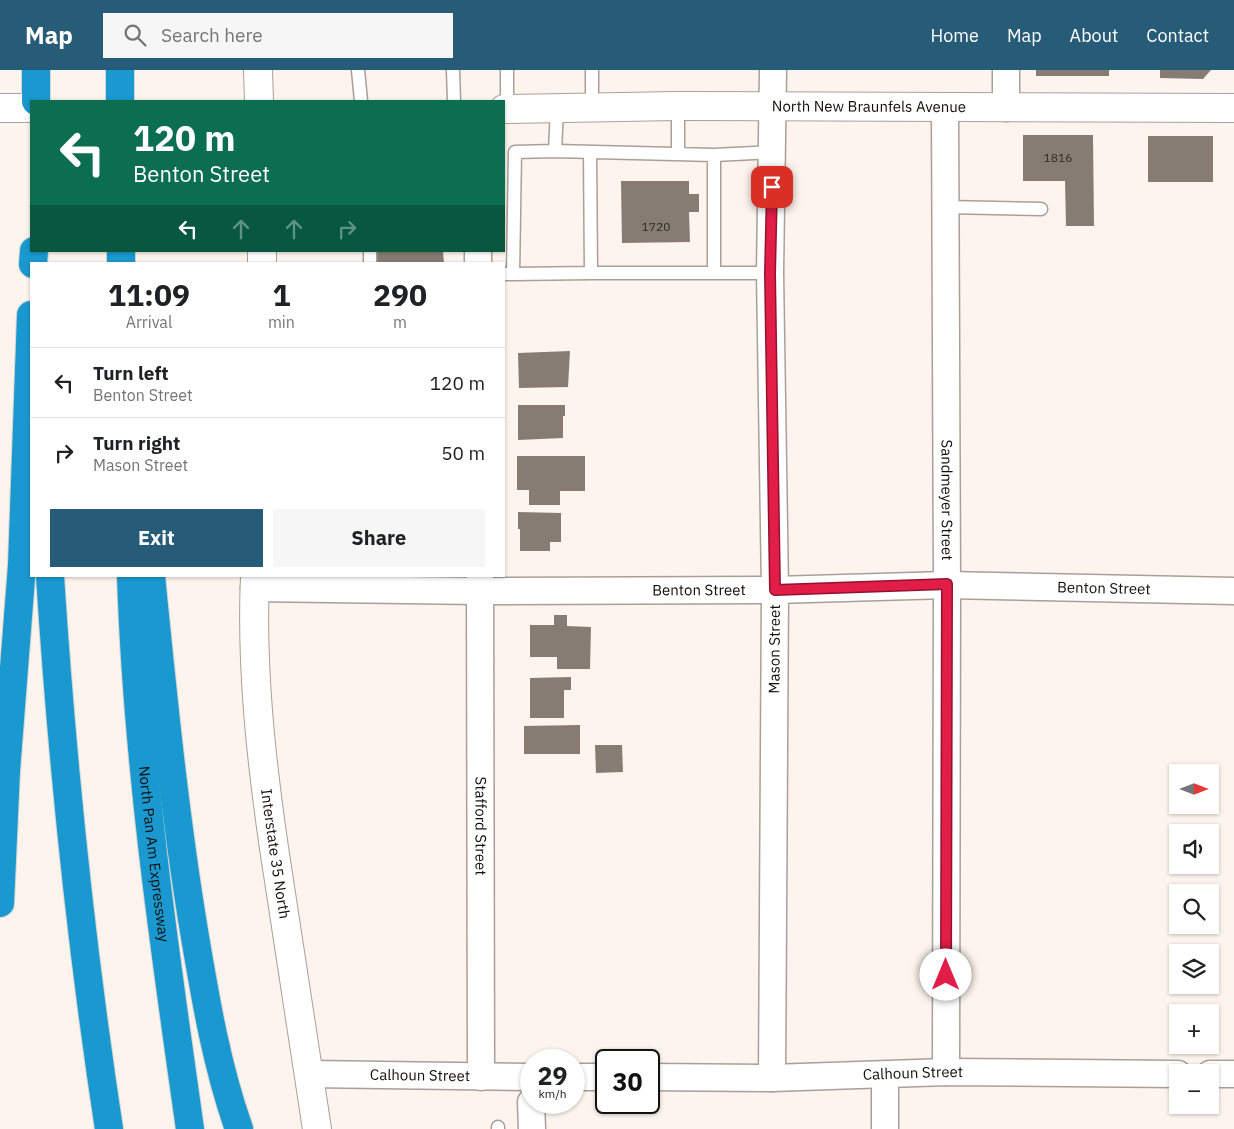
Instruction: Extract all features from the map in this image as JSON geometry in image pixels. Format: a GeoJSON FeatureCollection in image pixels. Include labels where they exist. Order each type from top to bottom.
{"type":"FeatureCollection","features":[{"type":"Feature","properties":{"kind":"highway"},"geometry":{"type":"LineString","coordinates":[[36,70],[36,100]]}},
{"type":"Feature","properties":{"kind":"highway"},"geometry":{"type":"LineString","coordinates":[[120,70],[120,100]]}},
{"type":"Feature","properties":{"kind":"highway"},"geometry":{"type":"LineString","coordinates":[[0,903],[6,770],[22,565],[30,343]]}},
{"type":"Feature","properties":{"kind":"highway"},"geometry":{"type":"LineString","coordinates":[[50,577],[56,673],[71,838],[94,1029],[109,1129]]}},
{"type":"Feature","properties":{"kind":"highway","name":"North Pan Am Expressway"},"geometry":{"type":"LineString","coordinates":[[131,577],[141,729],[154,858],[190,1129]]}},
{"type":"Feature","properties":{"kind":"highway"},"geometry":{"type":"LineString","coordinates":[[150,577],[176,810],[191,916],[216,1048],[239,1129]]}},
{"type":"Feature","properties":{"kind":"street"},"geometry":{"type":"LineString","coordinates":[[258,70],[258,100]]}},
{"type":"Feature","properties":{"kind":"street","name":"Mason Street"},"geometry":{"type":"LineString","coordinates":[[772,1078],[775,590],[770,274],[773,70]]}},
{"type":"Feature","properties":{"kind":"street"},"geometry":{"type":"LineString","coordinates":[[1006,70],[1006,108]]}},
{"type":"Feature","properties":{"kind":"street","name":"North New Braunfels Avenue"},"geometry":{"type":"LineString","coordinates":[[506,109],[678,106],[1234,108]]}},
{"type":"Feature","properties":{"kind":"street"},"geometry":{"type":"LineString","coordinates":[[0,108],[30,108]]}},
{"type":"Feature","properties":{"kind":"street","name":"Sandmeyer Street"},"geometry":{"type":"LineString","coordinates":[[945,108],[947,584],[946,1072]]}},
{"type":"Feature","properties":{"kind":"street","name":"Benton Street"},"geometry":{"type":"LineString","coordinates":[[254,582],[775,590],[947,584],[1234,591]]}},
{"type":"Feature","properties":{"kind":"street","name":"Interstate 35 North"},"geometry":{"type":"LineString","coordinates":[[254,582],[254,638],[258,725],[279,882],[317,1129]]}},
{"type":"Feature","properties":{"kind":"street","name":"Stafford Street"},"geometry":{"type":"LineString","coordinates":[[480,584],[481,1077]]}},
{"type":"Feature","properties":{"kind":"street","name":"Calhoun Street"},"geometry":{"type":"LineString","coordinates":[[660,1077],[772,1078],[946,1072],[1169,1074]]}},
{"type":"Feature","properties":{"kind":"street","name":"Calhoun Street"},"geometry":{"type":"LineString","coordinates":[[309,1074],[520,1077]]}},
{"type":"Feature","properties":{"kind":"street"},"geometry":{"type":"LineString","coordinates":[[1219,1074],[1234,1074]]}},
{"type":"Feature","properties":{"kind":"street"},"geometry":{"type":"LineString","coordinates":[[884,1129],[885,1075]]}},
{"type":"Feature","properties":{"kind":"street"},"geometry":{"type":"LineString","coordinates":[[532,1114],[532,1129]]}},
{"type":"Feature","properties":{"kind":"lane"},"geometry":{"type":"LineString","coordinates":[[358,70],[361,100]]}},
{"type":"Feature","properties":{"kind":"lane"},"geometry":{"type":"LineString","coordinates":[[453,70],[454,100]]}},
{"type":"Feature","properties":{"kind":"lane"},"geometry":{"type":"LineString","coordinates":[[506,109],[507,70]]}},
{"type":"Feature","properties":{"kind":"lane"},"geometry":{"type":"LineString","coordinates":[[592,70],[592,108]]}},
{"type":"Feature","properties":{"kind":"lane"},"geometry":{"type":"LineString","coordinates":[[678,106],[678,154]]}},
{"type":"Feature","properties":{"kind":"lane"},"geometry":{"type":"LineString","coordinates":[[556,151],[557,108]]}},
{"type":"Feature","properties":{"kind":"lane"},"geometry":{"type":"LineString","coordinates":[[770,274],[591,272],[508,274],[515,152],[556,151],[714,155],[772,152]]}},
{"type":"Feature","properties":{"kind":"lane"},"geometry":{"type":"LineString","coordinates":[[590,152],[591,272]]}},
{"type":"Feature","properties":{"kind":"lane"},"geometry":{"type":"LineString","coordinates":[[714,155],[714,273]]}},
{"type":"Feature","properties":{"kind":"lane"},"geometry":{"type":"LineString","coordinates":[[946,207],[1041,209]]}},
{"type":"Feature","properties":{"kind":"building"},"geometry":{"type":"Polygon","coordinates":[[[1036,70],[1109,70],[1109,76],[1036,76],[1036,70]]]}},
{"type":"Feature","properties":{"kind":"building"},"geometry":{"type":"Polygon","coordinates":[[[1160,70],[1211,70],[1203,79],[1160,78],[1160,70]]]}},
{"type":"Feature","properties":{"kind":"building"},"geometry":{"type":"Polygon","coordinates":[[[1023,135],[1093,135],[1094,226],[1066,226],[1065,181],[1023,181],[1023,135]]]}},
{"type":"Feature","properties":{"kind":"building"},"geometry":{"type":"Polygon","coordinates":[[[1148,136],[1213,136],[1213,182],[1148,182],[1148,136]]]}},
{"type":"Feature","properties":{"kind":"building"},"geometry":{"type":"Polygon","coordinates":[[[621,181],[689,181],[689,194],[699,194],[699,212],[689,212],[690,242],[622,243],[621,181]]]}},
{"type":"Feature","properties":{"kind":"building"},"geometry":{"type":"Polygon","coordinates":[[[377,252],[443,252],[444,262],[377,262],[377,252]]]}},
{"type":"Feature","properties":{"kind":"building"},"geometry":{"type":"Polygon","coordinates":[[[570,351],[568,387],[519,388],[518,353],[570,351]]]}},
{"type":"Feature","properties":{"kind":"building"},"geometry":{"type":"Polygon","coordinates":[[[518,405],[565,405],[563,438],[518,440],[518,405]]]}},
{"type":"Feature","properties":{"kind":"building"},"geometry":{"type":"Polygon","coordinates":[[[517,456],[585,456],[585,491],[560,491],[560,505],[529,505],[529,490],[517,490],[517,456]]]}},
{"type":"Feature","properties":{"kind":"building"},"geometry":{"type":"Polygon","coordinates":[[[518,512],[561,513],[561,542],[550,542],[550,551],[520,551],[518,512]]]}},
{"type":"Feature","properties":{"kind":"building"},"geometry":{"type":"Polygon","coordinates":[[[554,615],[567,615],[567,626],[591,627],[590,669],[557,669],[557,657],[530,657],[530,625],[554,625],[554,615]]]}},
{"type":"Feature","properties":{"kind":"building"},"geometry":{"type":"Polygon","coordinates":[[[571,677],[571,690],[564,690],[564,718],[530,718],[530,678],[571,677]]]}},
{"type":"Feature","properties":{"kind":"building"},"geometry":{"type":"Polygon","coordinates":[[[580,725],[580,754],[524,754],[524,726],[580,725]]]}},
{"type":"Feature","properties":{"kind":"building"},"geometry":{"type":"Polygon","coordinates":[[[595,745],[622,745],[623,772],[596,773],[595,745]]]}},
{"type":"Feature","properties":{"kind":"route"},"geometry":{"type":"LineString","coordinates":[[772,187],[770,274],[775,590],[947,584],[946,975]]}}]}
